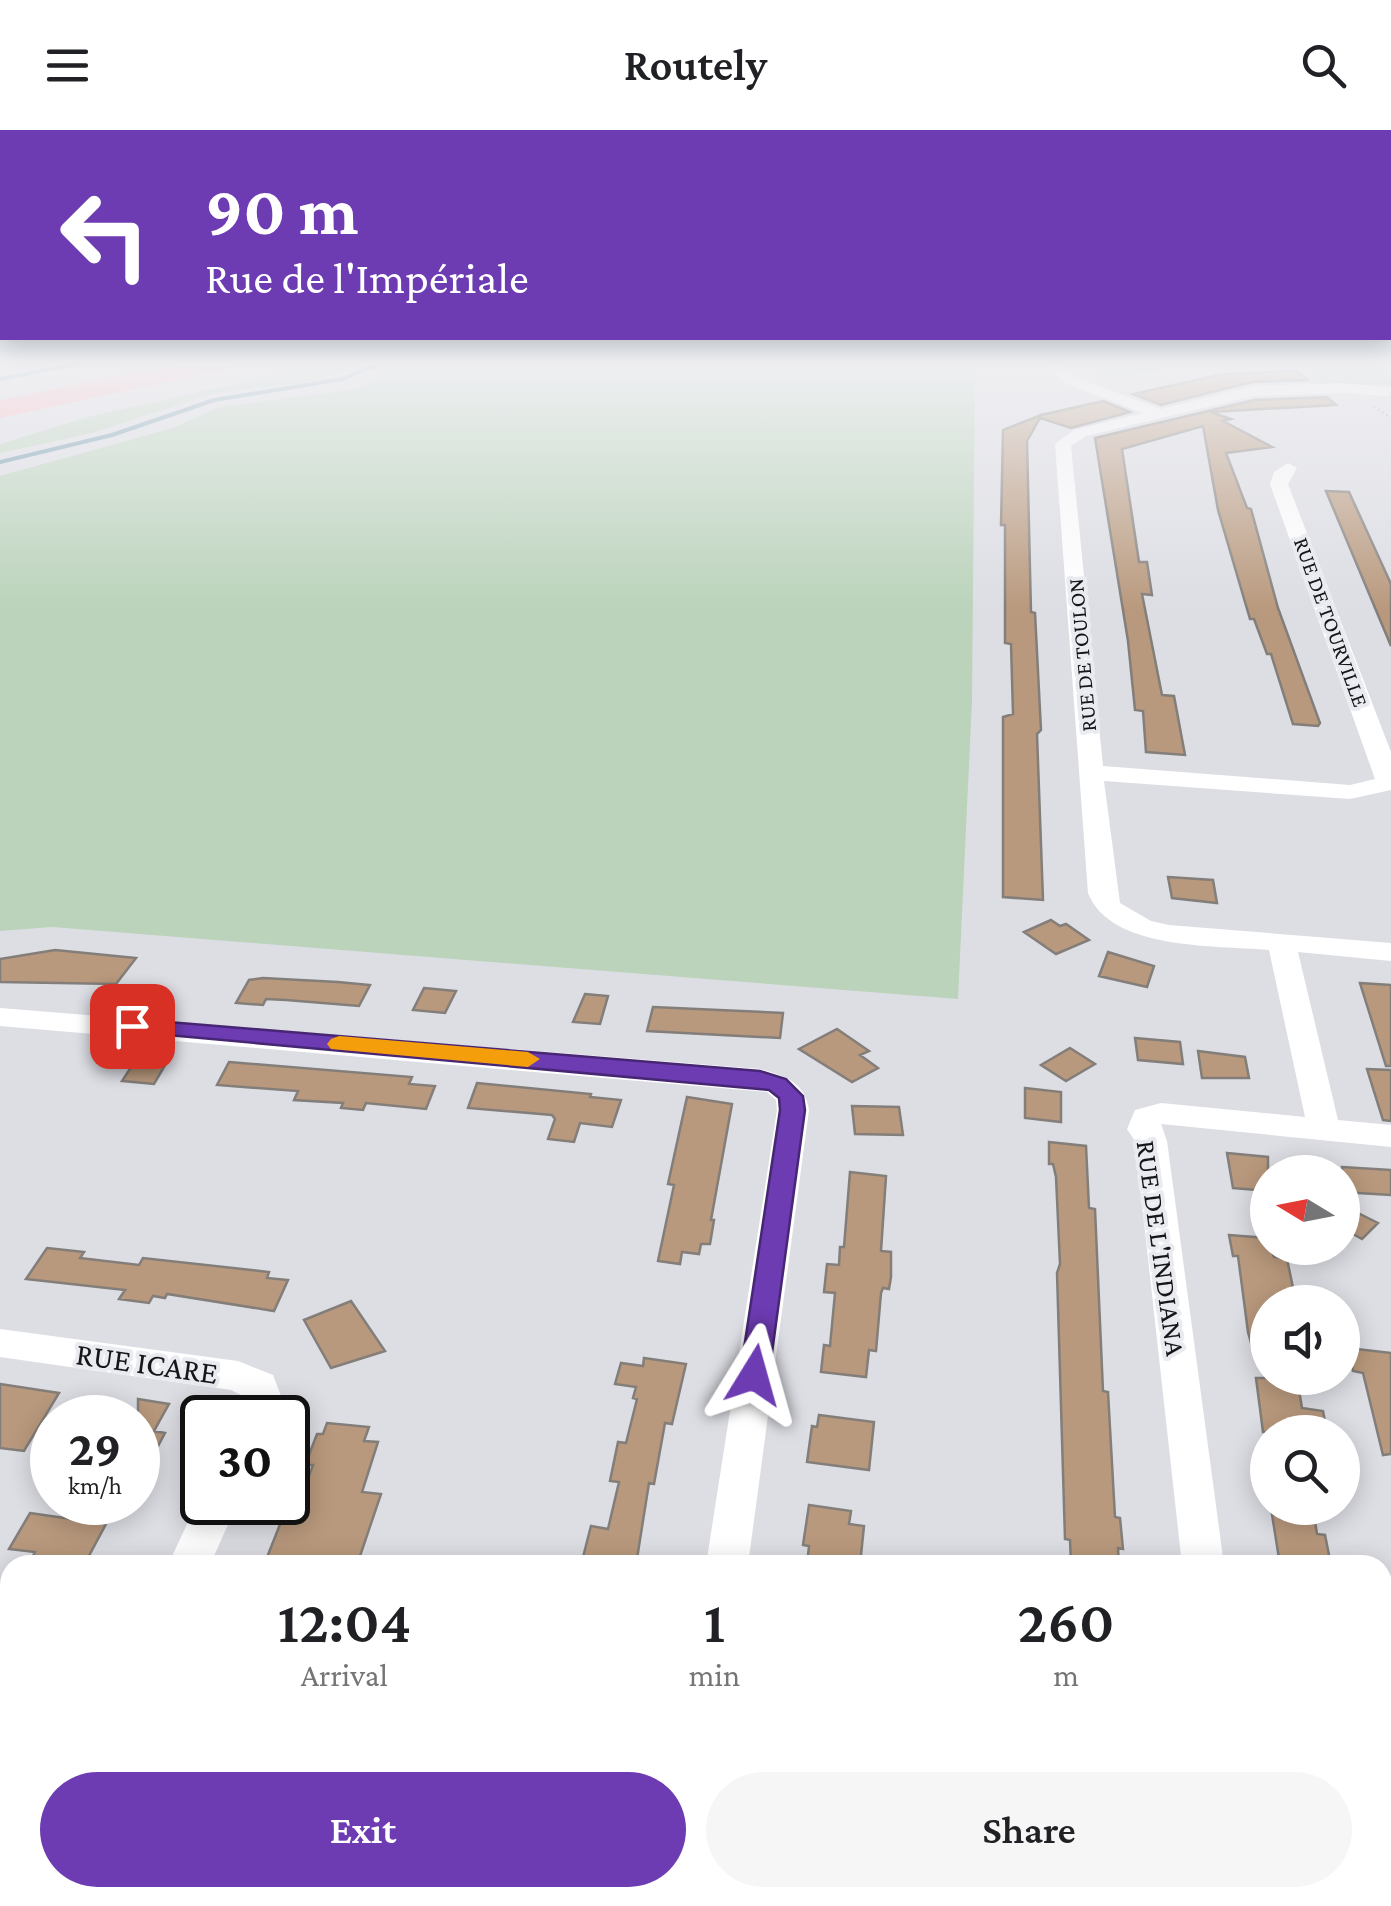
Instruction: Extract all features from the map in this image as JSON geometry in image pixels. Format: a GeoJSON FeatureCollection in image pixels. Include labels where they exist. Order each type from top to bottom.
{"type":"FeatureCollection","features":[{"type":"Feature","properties":{"kind":"street","name":"RUE DE TOULON"},"geometry":{"type":"LineString","coordinates":[[1063,444],[1102,892],[1108,908],[1142,928],[1391,952]]}},
{"type":"Feature","properties":{"kind":"street","name":"RUE DE TOURVILLE"},"geometry":{"type":"LineString","coordinates":[[1093,773],[1350,792],[1378,788],[1386,782],[1387,772],[1280,484],[1288,468]]}},
{"type":"Feature","properties":{"kind":"street"},"geometry":{"type":"LineString","coordinates":[[1281,942],[1324,1130]]}},
{"type":"Feature","properties":{"kind":"street"},"geometry":{"type":"LineString","coordinates":[[0,1017],[741,1077],[778,1084],[791,1096],[792,1110],[728,1555]]}},
{"type":"Feature","properties":{"kind":"street","name":"RUE DE L'INDIANA"},"geometry":{"type":"LineString","coordinates":[[1202,1555],[1151,1141],[1143,1129],[1146,1117],[1161,1113],[1391,1136]]}},
{"type":"Feature","properties":{"kind":"street","name":"RUE ICARE"},"geometry":{"type":"LineString","coordinates":[[0,1343],[238,1376],[259,1386],[262,1395]]}},
{"type":"Feature","properties":{"kind":"street"},"geometry":{"type":"LineString","coordinates":[[194,1555],[207,1525]]}},
{"type":"Feature","properties":{"kind":"green space"},"geometry":{"type":"Polygon","coordinates":[[[0,444],[42,444],[0,453],[0,444]]]}},
{"type":"Feature","properties":{"kind":"green space"},"geometry":{"type":"Polygon","coordinates":[[[116,444],[974,444],[972,701],[958,999],[52,927],[0,931],[0,476],[116,444]]]}},
{"type":"Feature","properties":{"kind":"building"},"geometry":{"type":"Polygon","coordinates":[[[1003,444],[1027,444],[1031,612],[1035,613],[1041,730],[1037,734],[1043,900],[1003,897],[1003,717],[1013,714],[1011,644],[1005,643],[1005,525],[1001,525],[1003,444]]]}},
{"type":"Feature","properties":{"kind":"building"},"geometry":{"type":"Polygon","coordinates":[[[1096,444],[1140,444],[1122,449],[1139,562],[1147,562],[1152,595],[1142,594],[1162,695],[1174,696],[1185,755],[1146,752],[1143,711],[1135,710],[1128,641],[1096,444]]]}},
{"type":"Feature","properties":{"kind":"building"},"geometry":{"type":"Polygon","coordinates":[[[1206,444],[1272,447],[1226,453],[1247,508],[1251,509],[1278,608],[1318,726],[1293,724],[1271,654],[1267,654],[1254,619],[1250,619],[1218,510],[1206,444]]]}},
{"type":"Feature","properties":{"kind":"building"},"geometry":{"type":"Polygon","coordinates":[[[1326,491],[1349,492],[1391,584],[1391,646],[1326,491]]]}},
{"type":"Feature","properties":{"kind":"building"},"geometry":{"type":"Polygon","coordinates":[[[1168,877],[1213,880],[1217,903],[1172,898],[1168,877]]]}},
{"type":"Feature","properties":{"kind":"building"},"geometry":{"type":"Polygon","coordinates":[[[1051,920],[1060,926],[1066,924],[1089,940],[1056,954],[1024,932],[1051,920]]]}},
{"type":"Feature","properties":{"kind":"building"},"geometry":{"type":"Polygon","coordinates":[[[55,950],[136,958],[116,984],[0,982],[0,959],[55,950]]]}},
{"type":"Feature","properties":{"kind":"building"},"geometry":{"type":"Polygon","coordinates":[[[1108,952],[1154,966],[1147,987],[1099,976],[1108,952]]]}},
{"type":"Feature","properties":{"kind":"building"},"geometry":{"type":"Polygon","coordinates":[[[249,980],[370,985],[359,1006],[266,999],[263,1005],[236,1003],[249,980]]]}},
{"type":"Feature","properties":{"kind":"building"},"geometry":{"type":"Polygon","coordinates":[[[1360,983],[1391,985],[1391,1066],[1386,1066],[1360,983]]]}},
{"type":"Feature","properties":{"kind":"building"},"geometry":{"type":"Polygon","coordinates":[[[424,988],[456,991],[445,1013],[413,1010],[424,988]]]}},
{"type":"Feature","properties":{"kind":"building"},"geometry":{"type":"Polygon","coordinates":[[[585,994],[608,996],[600,1024],[573,1022],[585,994]]]}},
{"type":"Feature","properties":{"kind":"building"},"geometry":{"type":"Polygon","coordinates":[[[653,1007],[783,1013],[780,1038],[647,1031],[653,1007]]]}},
{"type":"Feature","properties":{"kind":"building"},"geometry":{"type":"Polygon","coordinates":[[[837,1029],[869,1051],[860,1055],[878,1068],[852,1082],[799,1049],[837,1029]]]}},
{"type":"Feature","properties":{"kind":"building"},"geometry":{"type":"Polygon","coordinates":[[[1135,1038],[1180,1042],[1183,1064],[1138,1060],[1135,1038]]]}},
{"type":"Feature","properties":{"kind":"building"},"geometry":{"type":"Polygon","coordinates":[[[1070,1048],[1095,1064],[1066,1081],[1041,1065],[1070,1048]]]}},
{"type":"Feature","properties":{"kind":"building"},"geometry":{"type":"Polygon","coordinates":[[[1198,1051],[1245,1057],[1249,1078],[1202,1078],[1198,1051]]]}},
{"type":"Feature","properties":{"kind":"building"},"geometry":{"type":"Polygon","coordinates":[[[137,1058],[168,1060],[154,1084],[122,1081],[137,1058]]]}},
{"type":"Feature","properties":{"kind":"building"},"geometry":{"type":"Polygon","coordinates":[[[229,1062],[412,1077],[409,1084],[435,1086],[426,1109],[366,1103],[363,1110],[341,1108],[343,1103],[294,1100],[298,1091],[217,1085],[229,1062]]]}},
{"type":"Feature","properties":{"kind":"building"},"geometry":{"type":"Polygon","coordinates":[[[1367,1069],[1391,1070],[1391,1121],[1383,1120],[1367,1069]]]}},
{"type":"Feature","properties":{"kind":"building"},"geometry":{"type":"Polygon","coordinates":[[[477,1083],[621,1100],[612,1127],[580,1123],[574,1142],[548,1139],[555,1119],[552,1115],[468,1108],[477,1083]]]}},
{"type":"Feature","properties":{"kind":"building"},"geometry":{"type":"Polygon","coordinates":[[[1025,1088],[1061,1092],[1061,1122],[1025,1118],[1025,1088]]]}},
{"type":"Feature","properties":{"kind":"building"},"geometry":{"type":"Polygon","coordinates":[[[687,1097],[732,1104],[710,1244],[701,1244],[699,1254],[682,1252],[680,1264],[658,1261],[674,1185],[668,1184],[687,1097]]]}},
{"type":"Feature","properties":{"kind":"building"},"geometry":{"type":"Polygon","coordinates":[[[852,1106],[899,1107],[903,1135],[855,1134],[852,1106]]]}},
{"type":"Feature","properties":{"kind":"building"},"geometry":{"type":"Polygon","coordinates":[[[1049,1142],[1086,1146],[1089,1208],[1095,1209],[1103,1391],[1108,1392],[1115,1517],[1120,1518],[1123,1549],[1118,1548],[1118,1555],[1071,1555],[1070,1540],[1065,1539],[1057,1273],[1060,1264],[1056,1177],[1053,1164],[1049,1164],[1049,1142]]]}},
{"type":"Feature","properties":{"kind":"building"},"geometry":{"type":"Polygon","coordinates":[[[1227,1153],[1250,1155],[1250,1189],[1233,1188],[1227,1153]]]}},
{"type":"Feature","properties":{"kind":"building"},"geometry":{"type":"Polygon","coordinates":[[[1360,1168],[1391,1170],[1391,1195],[1360,1193],[1360,1168]]]}},
{"type":"Feature","properties":{"kind":"building"},"geometry":{"type":"Polygon","coordinates":[[[850,1172],[886,1176],[881,1251],[891,1252],[891,1277],[889,1289],[883,1288],[881,1293],[876,1351],[869,1350],[866,1377],[821,1372],[824,1345],[830,1346],[835,1293],[824,1292],[827,1264],[839,1265],[840,1247],[844,1247],[850,1172]]]}},
{"type":"Feature","properties":{"kind":"building"},"geometry":{"type":"Polygon","coordinates":[[[1360,1214],[1378,1223],[1360,1238],[1360,1214]]]}},
{"type":"Feature","properties":{"kind":"building"},"geometry":{"type":"Polygon","coordinates":[[[1229,1235],[1250,1237],[1250,1265],[1288,1265],[1292,1285],[1250,1285],[1250,1339],[1238,1256],[1233,1256],[1229,1235]]]}},
{"type":"Feature","properties":{"kind":"building"},"geometry":{"type":"Polygon","coordinates":[[[47,1248],[84,1252],[80,1258],[139,1265],[143,1258],[269,1272],[267,1278],[288,1280],[274,1311],[167,1294],[165,1298],[153,1296],[149,1303],[119,1299],[125,1290],[26,1279],[47,1248]]]}},
{"type":"Feature","properties":{"kind":"building"},"geometry":{"type":"Polygon","coordinates":[[[351,1301],[385,1351],[331,1368],[304,1320],[351,1301]]]}},
{"type":"Feature","properties":{"kind":"building"},"geometry":{"type":"Polygon","coordinates":[[[1360,1349],[1391,1353],[1391,1454],[1383,1455],[1360,1349]]]}},
{"type":"Feature","properties":{"kind":"building"},"geometry":{"type":"Polygon","coordinates":[[[644,1358],[686,1364],[672,1424],[665,1423],[654,1484],[649,1483],[638,1555],[584,1555],[591,1526],[608,1529],[619,1482],[610,1481],[618,1442],[626,1443],[637,1399],[633,1398],[636,1387],[615,1384],[621,1363],[643,1366],[644,1358]]]}},
{"type":"Feature","properties":{"kind":"building"},"geometry":{"type":"Polygon","coordinates":[[[0,1384],[59,1393],[30,1395],[30,1441],[24,1451],[0,1448],[0,1384]]]}},
{"type":"Feature","properties":{"kind":"building"},"geometry":{"type":"Polygon","coordinates":[[[1258,1395],[1300,1395],[1302,1408],[1323,1411],[1324,1415],[1261,1415],[1258,1395]]]}},
{"type":"Feature","properties":{"kind":"building"},"geometry":{"type":"Polygon","coordinates":[[[160,1403],[169,1404],[160,1420],[160,1403]]]}},
{"type":"Feature","properties":{"kind":"building"},"geometry":{"type":"Polygon","coordinates":[[[819,1415],[874,1422],[869,1470],[807,1462],[812,1426],[817,1427],[819,1415]]]}},
{"type":"Feature","properties":{"kind":"building"},"geometry":{"type":"Polygon","coordinates":[[[327,1423],[369,1427],[364,1441],[378,1442],[362,1492],[381,1494],[360,1555],[268,1555],[280,1525],[310,1525],[310,1452],[317,1434],[323,1434],[327,1423]]]}},
{"type":"Feature","properties":{"kind":"building"},"geometry":{"type":"Polygon","coordinates":[[[809,1505],[851,1511],[849,1524],[864,1526],[861,1555],[808,1555],[809,1546],[803,1545],[809,1505]]]}},
{"type":"Feature","properties":{"kind":"building"},"geometry":{"type":"Polygon","coordinates":[[[30,1513],[30,1525],[105,1525],[89,1555],[33,1555],[35,1552],[9,1549],[30,1513]]]}},
{"type":"Feature","properties":{"kind":"building"},"geometry":{"type":"Polygon","coordinates":[[[1274,1525],[1316,1525],[1317,1534],[1325,1535],[1329,1555],[1278,1555],[1274,1525]]]}},
{"type":"Feature","properties":{"kind":"waterway"},"geometry":{"type":"LineString","coordinates":[[0,462],[75,444]]}},
{"type":"Feature","properties":{"kind":"slow traffic"},"geometry":{"type":"LineString","coordinates":[[339,1044],[528,1059]]}},
{"type":"Feature","properties":{"kind":"route"},"geometry":{"type":"LineString","coordinates":[[132,1026],[760,1079],[778,1084],[791,1096],[792,1110],[754,1375]]}}]}
